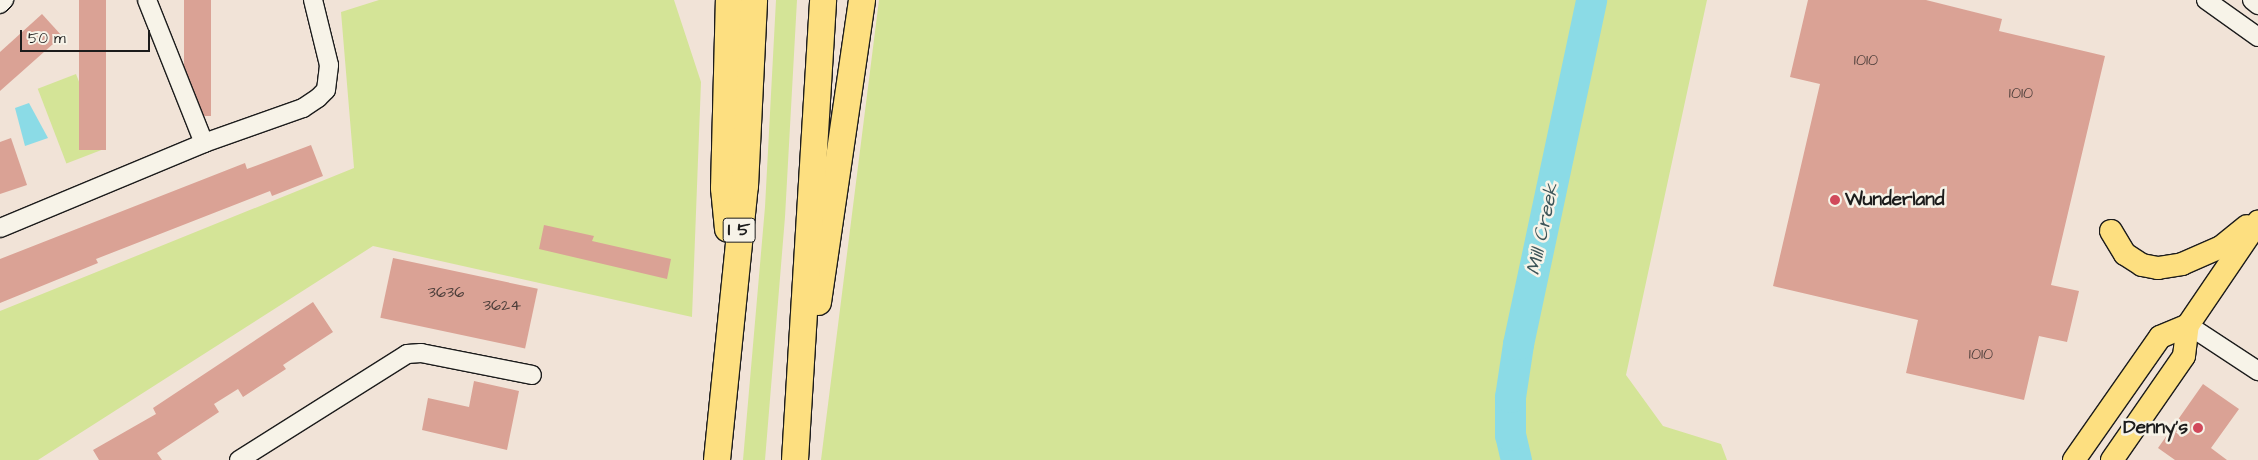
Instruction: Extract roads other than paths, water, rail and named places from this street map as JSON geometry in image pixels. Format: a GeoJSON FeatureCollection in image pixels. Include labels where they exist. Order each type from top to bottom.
{"type":"FeatureCollection","features":[{"type":"Feature","properties":{"kind":"highway","name":"I 5"},"geometry":{"type":"LineString","coordinates":[[729,0],[724,188],[732,282]]}},
{"type":"Feature","properties":{"kind":"highway","name":"I 5"},"geometry":{"type":"LineString","coordinates":[[717,460],[732,282],[744,186],[754,0]]}},
{"type":"Feature","properties":{"kind":"highway"},"geometry":{"type":"LineString","coordinates":[[796,452],[823,0]]}},
{"type":"Feature","properties":{"kind":"highway"},"geometry":{"type":"LineString","coordinates":[[796,452],[862,0]]}},
{"type":"Feature","properties":{"kind":"main road"},"geometry":{"type":"LineString","coordinates":[[2112,231],[2125,254],[2142,264],[2158,268],[2182,264],[2221,247],[2258,218]]}},
{"type":"Feature","properties":{"kind":"main road"},"geometry":{"type":"LineString","coordinates":[[2112,460],[2184,356],[2188,325],[2258,222]]}},
{"type":"Feature","properties":{"kind":"main road"},"geometry":{"type":"LineString","coordinates":[[2074,460],[2160,337],[2188,325]]}},
{"type":"Feature","properties":{"kind":"street"},"geometry":{"type":"LineString","coordinates":[[0,4],[4,0]]}},
{"type":"Feature","properties":{"kind":"street"},"geometry":{"type":"LineString","coordinates":[[147,0],[204,143]]}},
{"type":"Feature","properties":{"kind":"street"},"geometry":{"type":"LineString","coordinates":[[0,228],[204,143],[303,108],[326,90],[329,65],[313,0]]}},
{"type":"Feature","properties":{"kind":"street"},"geometry":{"type":"LineString","coordinates":[[2206,0],[2258,37]]}},
{"type":"Feature","properties":{"kind":"street"},"geometry":{"type":"LineString","coordinates":[[2252,0],[2258,5]]}},
{"type":"Feature","properties":{"kind":"street"},"geometry":{"type":"LineString","coordinates":[[2188,325],[2258,371]]}},
{"type":"Feature","properties":{"kind":"street"},"geometry":{"type":"LineString","coordinates":[[239,460],[407,354],[421,353],[532,375]]}},
{"type":"Feature","properties":{"kind":"water"},"geometry":{"type":"Polygon","coordinates":[[[29,103],[48,138],[25,146],[15,108],[29,103]]]}},
{"type":"Feature","properties":{"kind":"waterway","name":"Mill Creek"},"geometry":{"type":"LineString","coordinates":[[1516,460],[1510,435],[1510,397],[1518,344],[1591,0]]}},
{"type":"Feature","properties":{"kind":"place","name":"Wunderland"},"geometry":{"type":"Point","coordinates":[1835,200]}},
{"type":"Feature","properties":{"kind":"place","name":"Denny's"},"geometry":{"type":"Point","coordinates":[2198,428]}}]}
